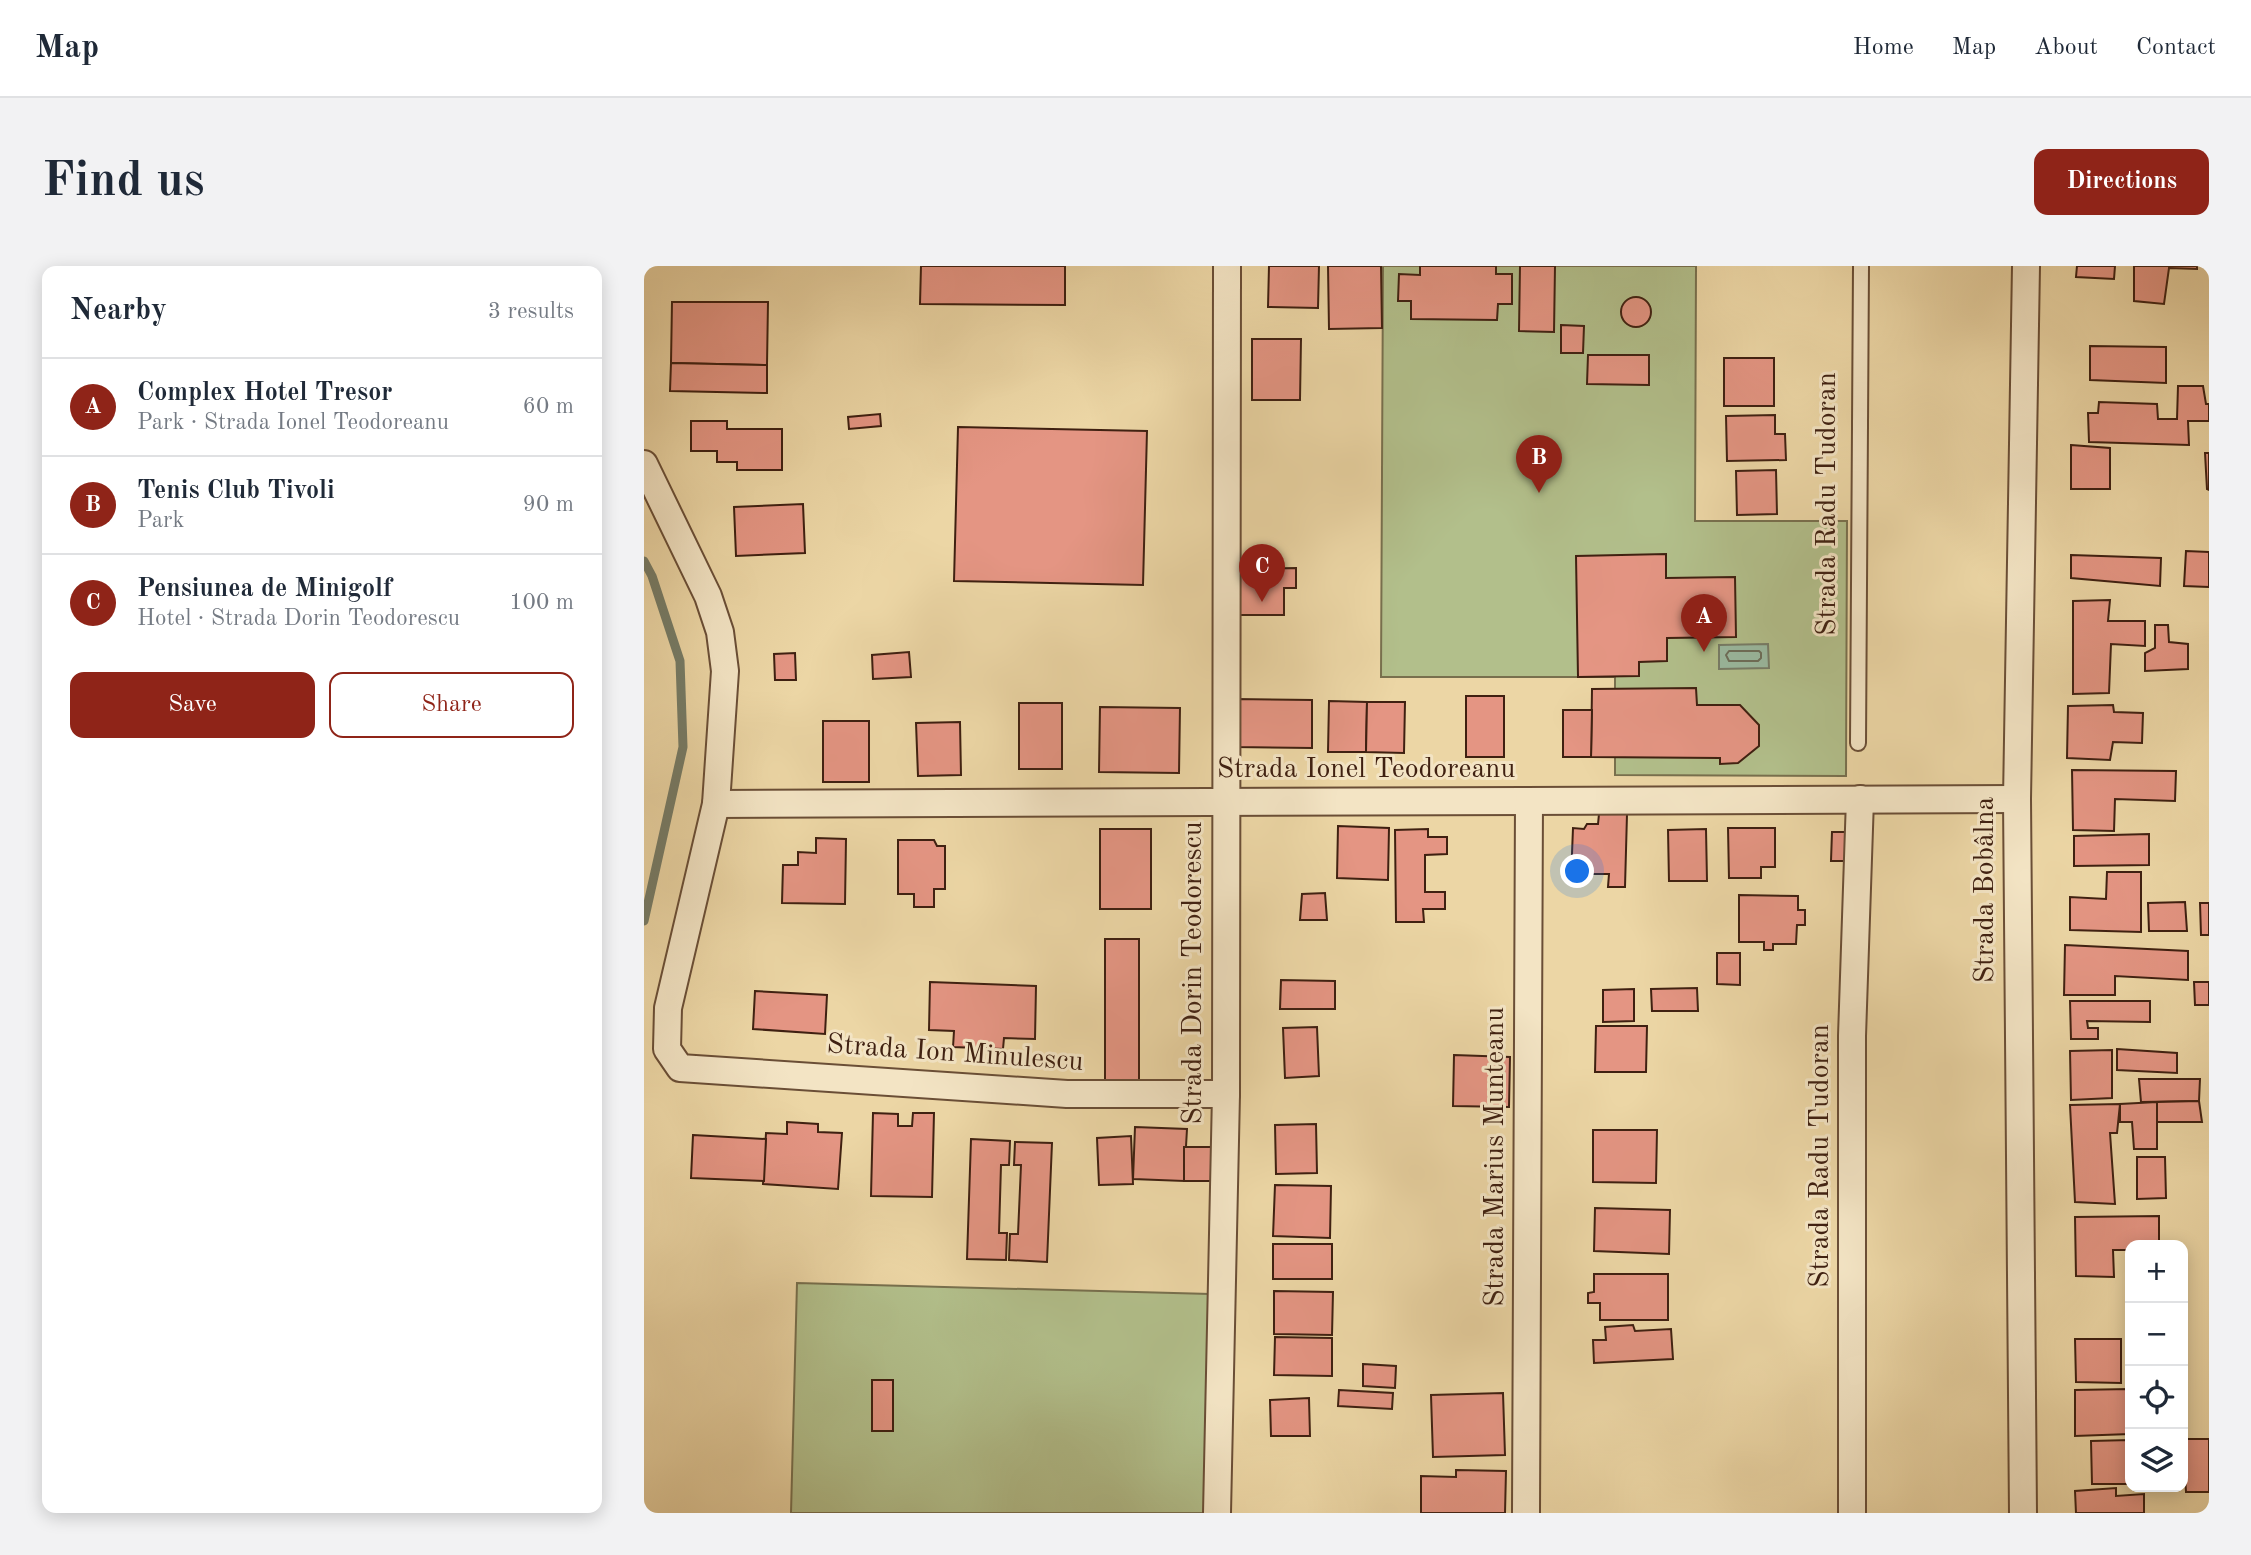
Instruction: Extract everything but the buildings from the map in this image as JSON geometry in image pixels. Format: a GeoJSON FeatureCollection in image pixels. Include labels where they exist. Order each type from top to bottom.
{"type":"FeatureCollection","features":[{"type":"Feature","properties":{"kind":"street","name":"Strada Dorin Teodorescu"},"geometry":{"type":"LineString","coordinates":[[1217,1513],[1226,1094],[1227,266]]}},
{"type":"Feature","properties":{"kind":"street","name":"Strada Bobâlna"},"geometry":{"type":"LineString","coordinates":[[2023,1513],[2017,799],[2026,266]]}},
{"type":"Feature","properties":{"kind":"street"},"geometry":{"type":"LineString","coordinates":[[644,464],[708,596],[720,632],[725,671],[716,804]]}},
{"type":"Feature","properties":{"kind":"street","name":"Strada Radu Tudoran"},"geometry":{"type":"LineString","coordinates":[[1852,1513],[1852,1036],[1860,799]]}},
{"type":"Feature","properties":{"kind":"street","name":"Strada Ionel Teodoreanu"},"geometry":{"type":"LineString","coordinates":[[716,804],[2017,799]]}},
{"type":"Feature","properties":{"kind":"street","name":"Strada Marius Munteanu"},"geometry":{"type":"LineString","coordinates":[[1526,1513],[1529,801]]}},
{"type":"Feature","properties":{"kind":"street","name":"Strada Ion Minulescu"},"geometry":{"type":"LineString","coordinates":[[716,804],[668,1008],[667,1049],[680,1068],[1067,1094],[1226,1094]]}},
{"type":"Feature","properties":{"kind":"lane","name":"Strada Radu Tudoran"},"geometry":{"type":"LineString","coordinates":[[1858,743],[1861,266]]}},
{"type":"Feature","properties":{"kind":"shaded area"},"geometry":{"type":"Polygon","coordinates":[[[1383,266],[1696,266],[1695,521],[1847,521],[1846,776],[1615,775],[1615,677],[1381,677],[1383,266]]]}},
{"type":"Feature","properties":{"kind":"shaded area"},"geometry":{"type":"Polygon","coordinates":[[[797,1283],[1210,1294],[1204,1513],[791,1513],[797,1283]]]}},
{"type":"Feature","properties":{"kind":"water"},"geometry":{"type":"Polygon","coordinates":[[[1768,644],[1769,668],[1719,669],[1719,645],[1768,644]]]}},
{"type":"Feature","properties":{"kind":"waterway"},"geometry":{"type":"LineString","coordinates":[[644,561],[652,576],[680,661],[683,747],[644,921]]}},
{"type":"Feature","properties":{"kind":"place","name":"Tenis Club Tivoli"},"geometry":{"type":"Point","coordinates":[1539,493]}},
{"type":"Feature","properties":{"kind":"place","name":"Pensiunea de Minigolf"},"geometry":{"type":"Point","coordinates":[1262,602]}},
{"type":"Feature","properties":{"kind":"place","name":"Complex Hotel Tresor"},"geometry":{"type":"Point","coordinates":[1704,652]}}]}
